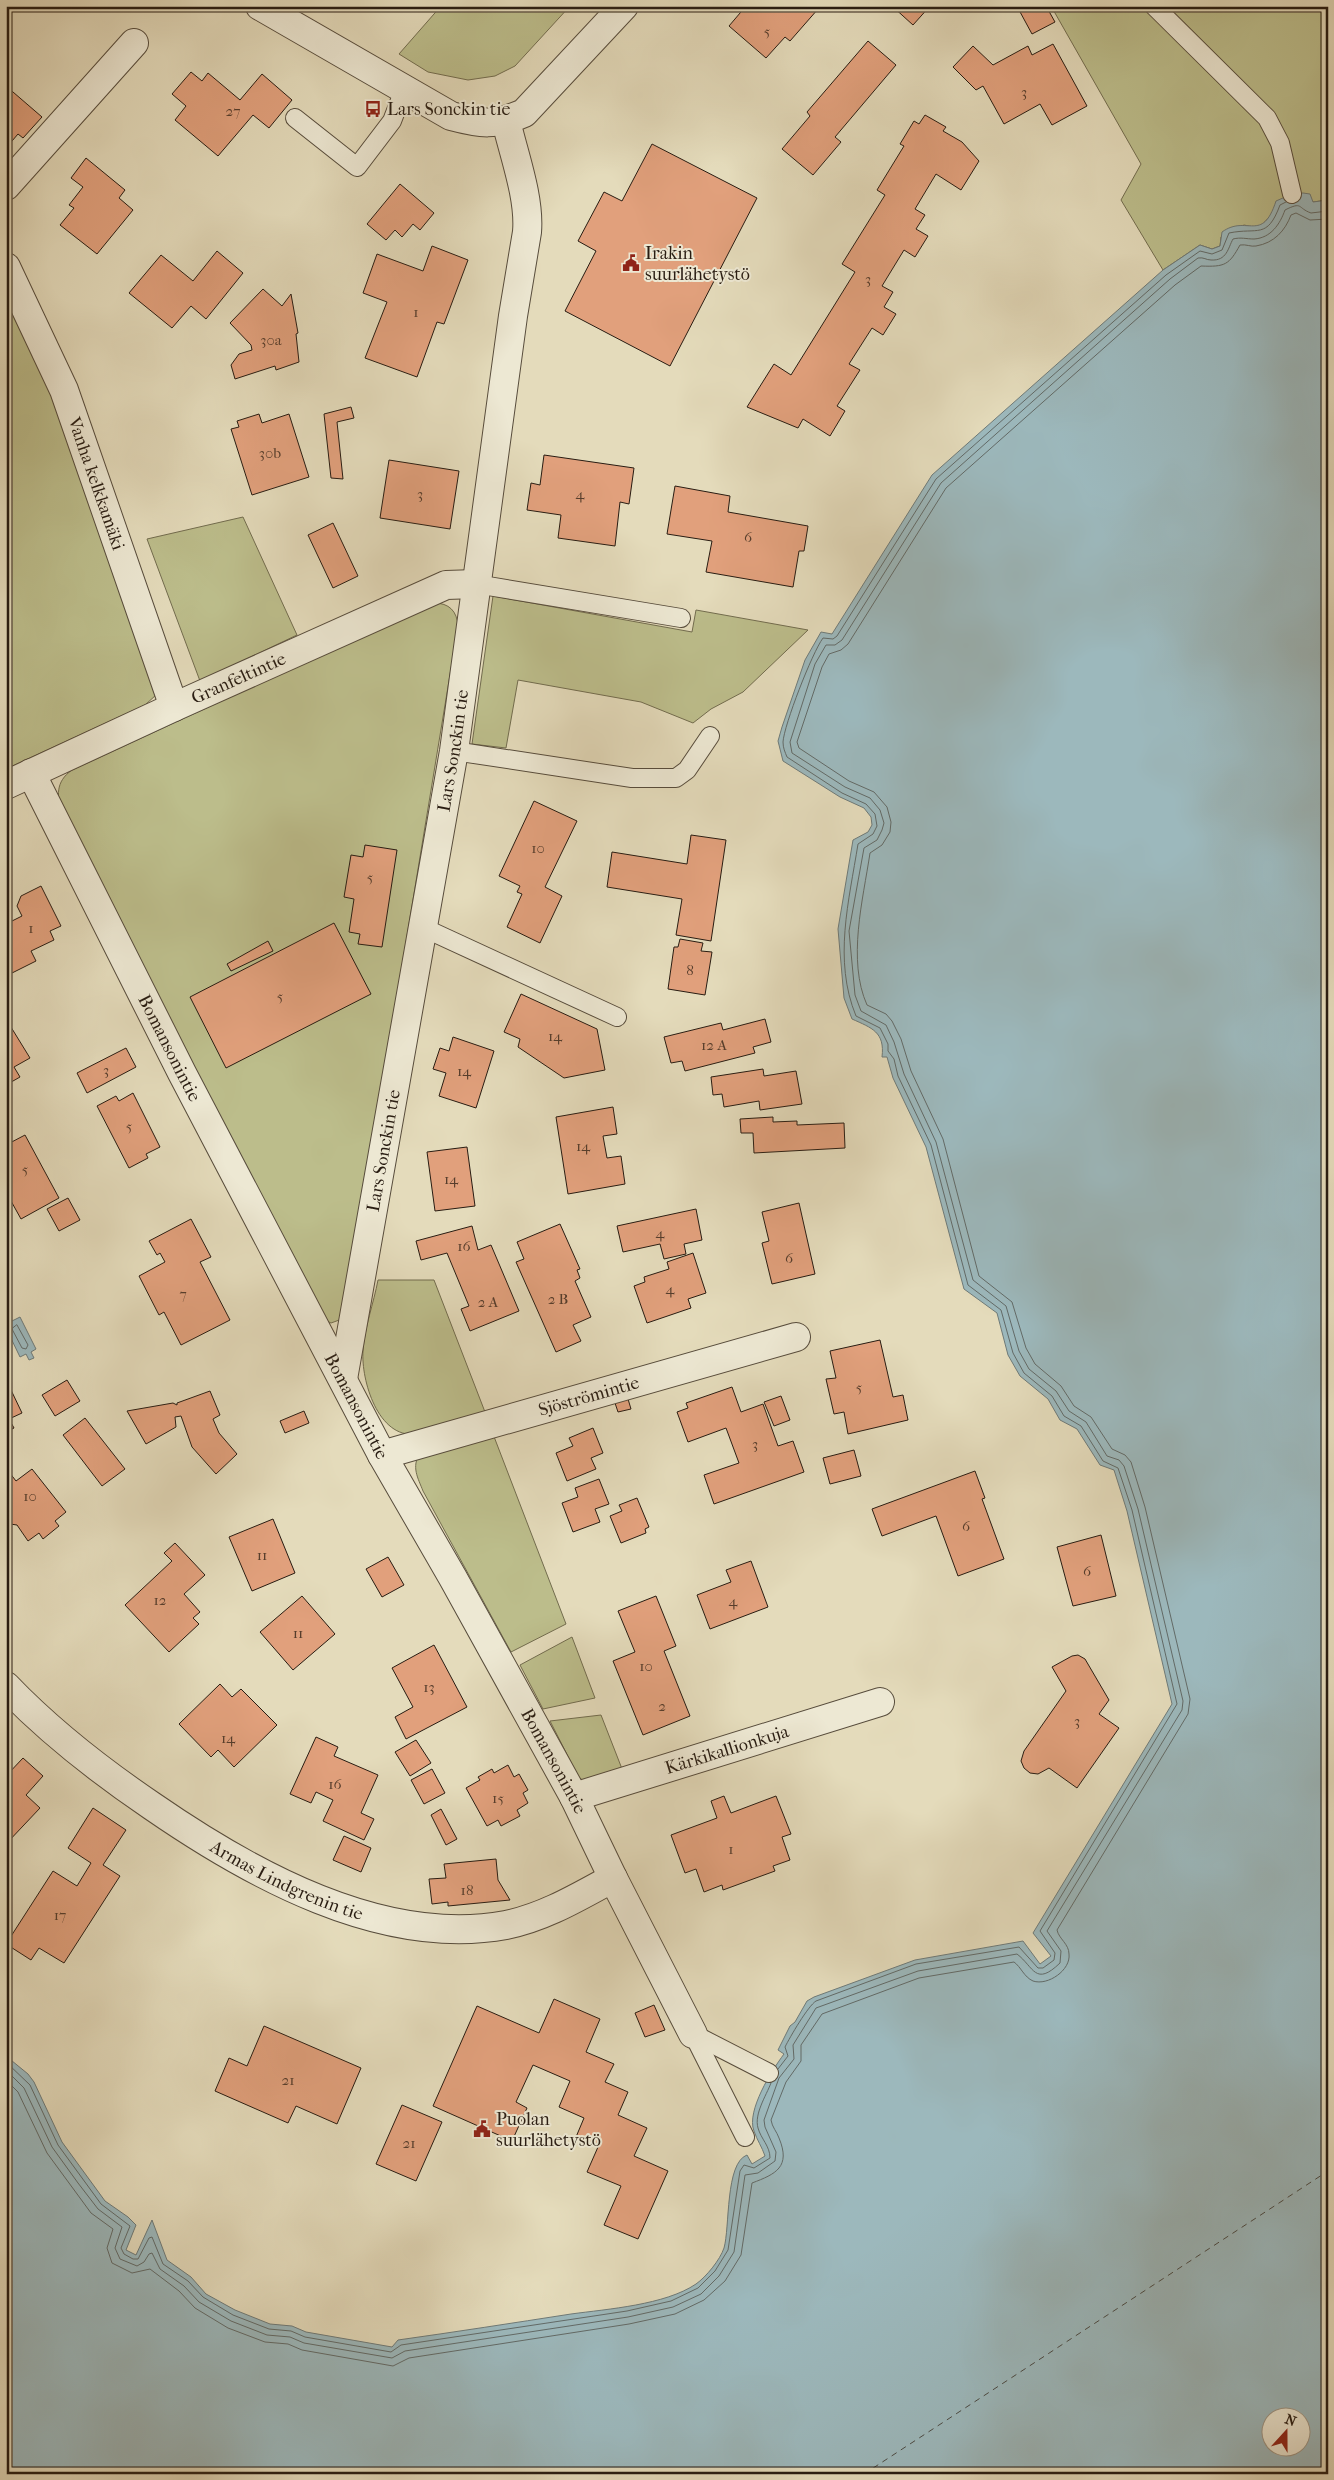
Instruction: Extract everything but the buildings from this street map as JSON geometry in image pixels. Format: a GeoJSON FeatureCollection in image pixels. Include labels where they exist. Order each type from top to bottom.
{"type":"FeatureCollection","features":[{"type":"Feature","properties":{"kind":"street"},"geometry":{"type":"LineString","coordinates":[[260,6],[451,116],[476,122],[506,121],[524,113],[624,6]]}},
{"type":"Feature","properties":{"kind":"street"},"geometry":{"type":"LineString","coordinates":[[6,186],[134,43]]}},
{"type":"Feature","properties":{"kind":"street","name":"Lars Sonckin tie"},"geometry":{"type":"LineString","coordinates":[[343,1379],[454,751],[528,222],[506,121]]}},
{"type":"Feature","properties":{"kind":"street","name":"Vanha kelkkamäki"},"geometry":{"type":"LineString","coordinates":[[6,267],[64,390],[174,706]]}},
{"type":"Feature","properties":{"kind":"street","name":"Granfeltintie"},"geometry":{"type":"LineString","coordinates":[[6,785],[174,706],[446,585],[476,584]]}},
{"type":"Feature","properties":{"kind":"street","name":"Bomansonintie"},"geometry":{"type":"LineString","coordinates":[[31,773],[182,1073],[382,1454],[574,1797],[692,2034]]}},
{"type":"Feature","properties":{"kind":"street","name":"Sjöströmintie"},"geometry":{"type":"LineString","coordinates":[[382,1454],[796,1337]]}},
{"type":"Feature","properties":{"kind":"street","name":"Armas Lindgrenin tie"},"geometry":{"type":"LineString","coordinates":[[6,1686],[36,1717],[73,1749],[198,1838],[288,1886],[333,1905],[369,1916],[430,1927],[468,1928],[506,1925],[556,1909],[613,1878]]}},
{"type":"Feature","properties":{"kind":"street","name":"Kärkikallionkuja"},"geometry":{"type":"LineString","coordinates":[[574,1797],[880,1702]]}},
{"type":"Feature","properties":{"kind":"lane"},"geometry":{"type":"LineString","coordinates":[[1154,6],[1267,118],[1280,143],[1292,194]]}},
{"type":"Feature","properties":{"kind":"lane"},"geometry":{"type":"LineString","coordinates":[[295,118],[357,167],[392,121],[404,90]]}},
{"type":"Feature","properties":{"kind":"lane"},"geometry":{"type":"LineString","coordinates":[[476,584],[681,618]]}},
{"type":"Feature","properties":{"kind":"lane"},"geometry":{"type":"LineString","coordinates":[[454,751],[632,778],[676,778],[687,770],[710,736]]}},
{"type":"Feature","properties":{"kind":"lane"},"geometry":{"type":"LineString","coordinates":[[424,928],[617,1017]]}},
{"type":"Feature","properties":{"kind":"lane"},"geometry":{"type":"LineString","coordinates":[[692,2034],[769,2073]]}},
{"type":"Feature","properties":{"kind":"lane"},"geometry":{"type":"LineString","coordinates":[[692,2034],[745,2137]]}},
{"type":"Feature","properties":{"kind":"green space"},"geometry":{"type":"Polygon","coordinates":[[[441,6],[570,6],[515,66],[495,76],[468,80],[428,72],[399,54],[441,6]]]}},
{"type":"Feature","properties":{"kind":"green space"},"geometry":{"type":"Polygon","coordinates":[[[1051,6],[1328,6],[1328,200],[1313,202],[1271,215],[1262,225],[1253,227],[1244,225],[1221,237],[1220,246],[1212,249],[1200,245],[1163,270],[1121,200],[1141,164],[1051,6]]]}},
{"type":"Feature","properties":{"kind":"green space"},"geometry":{"type":"Polygon","coordinates":[[[6,286],[40,355],[156,695],[145,705],[6,769],[6,286]]]}},
{"type":"Feature","properties":{"kind":"green space"},"geometry":{"type":"Polygon","coordinates":[[[243,517],[297,635],[200,681],[147,539],[243,517]]]}},
{"type":"Feature","properties":{"kind":"green space"},"geometry":{"type":"Polygon","coordinates":[[[493,596],[692,632],[696,610],[808,630],[743,692],[711,709],[693,723],[641,702],[518,680],[506,748],[472,744],[493,596]]]}},
{"type":"Feature","properties":{"kind":"green space"},"geometry":{"type":"Polygon","coordinates":[[[434,603],[448,606],[456,616],[458,626],[346,1307],[342,1319],[331,1323],[327,1321],[62,814],[58,795],[60,784],[72,770],[434,603]]]}},
{"type":"Feature","properties":{"kind":"green space"},"geometry":{"type":"Polygon","coordinates":[[[378,1280],[434,1280],[485,1412],[442,1428],[416,1434],[403,1433],[391,1427],[382,1418],[374,1405],[369,1391],[363,1363],[365,1334],[378,1280]]]}},
{"type":"Feature","properties":{"kind":"green space"},"geometry":{"type":"Polygon","coordinates":[[[493,1434],[566,1624],[511,1652],[423,1491],[417,1477],[416,1468],[417,1458],[420,1453],[493,1434]]]}},
{"type":"Feature","properties":{"kind":"green space"},"geometry":{"type":"Polygon","coordinates":[[[572,1637],[595,1698],[543,1709],[520,1665],[572,1637]]]}},
{"type":"Feature","properties":{"kind":"green space"},"geometry":{"type":"Polygon","coordinates":[[[601,1715],[624,1774],[589,1783],[579,1778],[550,1721],[601,1715]]]}},
{"type":"Feature","properties":{"kind":"water"},"geometry":{"type":"Polygon","coordinates":[[[1303,193],[1310,194],[1313,202],[1328,200],[1328,2474],[6,2474],[6,2056],[28,2074],[34,2082],[62,2142],[105,2201],[136,2225],[126,2250],[136,2255],[152,2220],[167,2260],[191,2277],[206,2294],[235,2310],[270,2324],[292,2326],[306,2332],[392,2347],[398,2340],[636,2305],[669,2297],[696,2284],[712,2268],[724,2248],[732,2183],[740,2160],[747,2155],[752,2164],[765,2156],[754,2131],[752,2123],[754,2113],[761,2091],[784,2054],[778,2050],[790,2026],[795,2022],[807,2001],[915,1960],[1023,1941],[1040,1964],[1051,1956],[1033,1933],[1172,1704],[1127,1511],[1114,1470],[1100,1465],[1077,1429],[1060,1420],[1048,1399],[1020,1376],[1008,1355],[997,1313],[964,1289],[926,1147],[893,1078],[887,1057],[882,1057],[879,1036],[871,1028],[852,1019],[844,998],[838,929],[853,840],[868,832],[872,825],[871,817],[864,808],[840,797],[783,761],[778,741],[805,660],[821,632],[832,634],[932,475],[1163,270],[1200,245],[1212,249],[1220,246],[1222,232],[1231,227],[1259,225],[1271,214],[1276,201],[1292,194],[1303,193]]]}},
{"type":"Feature","properties":{"kind":"water"},"geometry":{"type":"Polygon","coordinates":[[[20,1317],[36,1349],[31,1352],[34,1358],[29,1360],[26,1354],[20,1357],[6,1328],[6,1324],[20,1317]]]}},
{"type":"Feature","properties":{"kind":"ferry route"},"geometry":{"type":"LineString","coordinates":[[864,2474],[1328,2171]]}},
{"type":"Feature","properties":{"kind":"place","name":"Lars Sonckin tie"},"geometry":{"type":"Point","coordinates":[373,109]}},
{"type":"Feature","properties":{"kind":"place","name":"Irakin suurlähetystö"},"geometry":{"type":"Point","coordinates":[631,263]}},
{"type":"Feature","properties":{"kind":"place","name":"Puolan suurlähetystö"},"geometry":{"type":"Point","coordinates":[482,2129]}}]}
